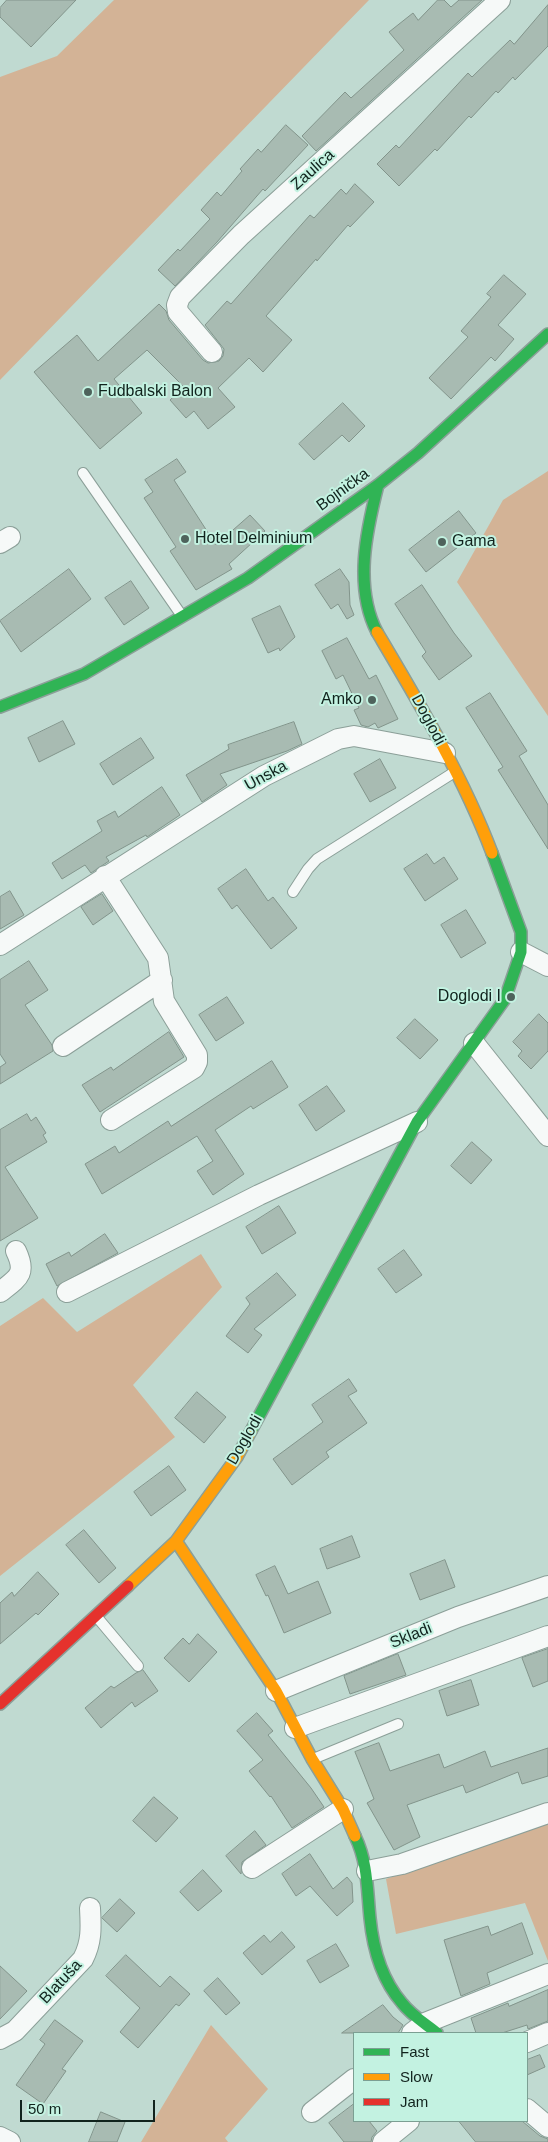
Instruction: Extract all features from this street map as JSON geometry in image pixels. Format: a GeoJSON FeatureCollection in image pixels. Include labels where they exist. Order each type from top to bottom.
{"type":"FeatureCollection","features":[{"type":"Feature","properties":{"kind":"street","name":"Zaulica"},"geometry":{"type":"LineString","coordinates":[[212,352],[178,312],[177,305],[180,297],[241,235],[500,0]]}},
{"type":"Feature","properties":{"kind":"street","name":"Bojnička"},"geometry":{"type":"LineString","coordinates":[[0,707],[84,674],[248,578],[378,485],[418,453],[548,334]]}},
{"type":"Feature","properties":{"kind":"street","name":"Doglodi"},"geometry":{"type":"LineString","coordinates":[[0,1704],[176,1541],[237,1457],[417,1122],[505,999],[522,952],[521,932],[515,912],[483,829],[425,713],[376,630],[366,604],[364,569],[368,523],[378,485]]}},
{"type":"Feature","properties":{"kind":"street","name":"Unska"},"geometry":{"type":"LineString","coordinates":[[0,945],[105,876],[264,776],[338,739],[354,736],[446,753]]}},
{"type":"Feature","properties":{"kind":"street"},"geometry":{"type":"LineString","coordinates":[[105,876],[158,958],[164,1001],[197,1055],[197,1062],[194,1068],[111,1120]]}},
{"type":"Feature","properties":{"kind":"street"},"geometry":{"type":"LineString","coordinates":[[522,952],[548,966]]}},
{"type":"Feature","properties":{"kind":"street"},"geometry":{"type":"LineString","coordinates":[[63,1046],[162,980]]}},
{"type":"Feature","properties":{"kind":"street"},"geometry":{"type":"LineString","coordinates":[[474,1044],[548,1136]]}},
{"type":"Feature","properties":{"kind":"street","name":"Doglodi"},"geometry":{"type":"LineString","coordinates":[[67,1292],[258,1195],[417,1122]]}},
{"type":"Feature","properties":{"kind":"street"},"geometry":{"type":"LineString","coordinates":[[0,1292],[20,1275],[22,1264],[16,1252]]}},
{"type":"Feature","properties":{"kind":"street"},"geometry":{"type":"LineString","coordinates":[[176,1541],[276,1691],[312,1759],[343,1809],[361,1848],[367,1871],[370,1920],[379,1964],[391,1989],[424,2030],[548,1974]]}},
{"type":"Feature","properties":{"kind":"street","name":"Skladi"},"geometry":{"type":"LineString","coordinates":[[276,1691],[458,1618],[548,1586]]}},
{"type":"Feature","properties":{"kind":"street"},"geometry":{"type":"LineString","coordinates":[[295,1728],[548,1636]]}},
{"type":"Feature","properties":{"kind":"street"},"geometry":{"type":"LineString","coordinates":[[252,1868],[343,1809]]}},
{"type":"Feature","properties":{"kind":"street"},"geometry":{"type":"LineString","coordinates":[[367,1871],[402,1864],[548,1813]]}},
{"type":"Feature","properties":{"kind":"street","name":"Blatuša"},"geometry":{"type":"LineString","coordinates":[[0,2039],[15,2031],[83,1959],[89,1947],[91,1935],[90,1908]]}},
{"type":"Feature","properties":{"kind":"street"},"geometry":{"type":"LineString","coordinates":[[528,2042],[548,2033]]}},
{"type":"Feature","properties":{"kind":"street"},"geometry":{"type":"LineString","coordinates":[[312,2112],[353,2080]]}},
{"type":"Feature","properties":{"kind":"street"},"geometry":{"type":"LineString","coordinates":[[528,2110],[548,2127]]}},
{"type":"Feature","properties":{"kind":"street"},"geometry":{"type":"LineString","coordinates":[[384,2142],[408,2122]]}},
{"type":"Feature","properties":{"kind":"street"},"geometry":{"type":"LineString","coordinates":[[0,2137],[10,2142]]}},
{"type":"Feature","properties":{"kind":"lane"},"geometry":{"type":"LineString","coordinates":[[83,473],[183,617]]}},
{"type":"Feature","properties":{"kind":"lane"},"geometry":{"type":"LineString","coordinates":[[293,892],[308,869],[318,859],[454,772]]}},
{"type":"Feature","properties":{"kind":"lane"},"geometry":{"type":"LineString","coordinates":[[96,1616],[138,1666]]}},
{"type":"Feature","properties":{"kind":"lane"},"geometry":{"type":"LineString","coordinates":[[312,1759],[398,1724]]}},
{"type":"Feature","properties":{"kind":"shaded area"},"geometry":{"type":"Polygon","coordinates":[[[114,0],[369,0],[0,380],[0,77],[57,56],[114,0]]]}},
{"type":"Feature","properties":{"kind":"shaded area"},"geometry":{"type":"Polygon","coordinates":[[[548,471],[548,716],[457,582],[503,500],[548,471]]]}},
{"type":"Feature","properties":{"kind":"shaded area"},"geometry":{"type":"Polygon","coordinates":[[[201,1254],[222,1287],[133,1385],[175,1437],[0,1576],[0,1326],[43,1298],[77,1332],[201,1254]]]}},
{"type":"Feature","properties":{"kind":"shaded area"},"geometry":{"type":"Polygon","coordinates":[[[548,1821],[548,1961],[525,1903],[396,1934],[386,1879],[548,1821]]]}},
{"type":"Feature","properties":{"kind":"shaded area"},"geometry":{"type":"Polygon","coordinates":[[[211,2025],[268,2089],[225,2138],[228,2142],[141,2142],[211,2025]]]}},
{"type":"Feature","properties":{"kind":"building"},"geometry":{"type":"Polygon","coordinates":[[[7,0],[76,0],[31,47],[0,17],[0,8],[7,0]]]}},
{"type":"Feature","properties":{"kind":"building"},"geometry":{"type":"Polygon","coordinates":[[[438,0],[444,0],[451,7],[459,0],[482,0],[316,151],[302,136],[345,92],[351,98],[404,50],[389,32],[413,13],[418,20],[438,0]]]}},
{"type":"Feature","properties":{"kind":"building"},"geometry":{"type":"Polygon","coordinates":[[[548,5],[548,46],[515,80],[513,77],[498,93],[496,91],[471,118],[469,116],[437,151],[435,149],[399,186],[377,164],[396,145],[399,148],[468,73],[472,77],[510,40],[514,44],[548,5]]]}},
{"type":"Feature","properties":{"kind":"building"},"geometry":{"type":"Polygon","coordinates":[[[286,125],[308,145],[265,191],[263,189],[217,242],[175,286],[158,270],[178,249],[180,251],[210,219],[201,210],[217,192],[221,196],[242,171],[240,169],[258,149],[261,152],[286,125]]]}},
{"type":"Feature","properties":{"kind":"building"},"geometry":{"type":"Polygon","coordinates":[[[355,184],[374,202],[350,227],[348,225],[266,316],[292,340],[263,372],[249,358],[218,388],[235,407],[208,429],[194,411],[186,418],[170,400],[184,387],[147,350],[114,379],[142,413],[100,449],[34,372],[77,335],[98,361],[159,304],[166,311],[169,320],[203,360],[208,363],[219,361],[223,356],[224,349],[205,325],[227,301],[231,304],[310,215],[314,218],[341,189],[346,194],[355,184]]]}},
{"type":"Feature","properties":{"kind":"building"},"geometry":{"type":"Polygon","coordinates":[[[504,275],[526,294],[498,325],[514,339],[495,361],[491,357],[451,399],[429,378],[468,337],[461,331],[491,297],[487,294],[504,275]]]}},
{"type":"Feature","properties":{"kind":"building"},"geometry":{"type":"Polygon","coordinates":[[[343,403],[365,426],[349,442],[342,435],[314,460],[299,444],[343,403]]]}},
{"type":"Feature","properties":{"kind":"building"},"geometry":{"type":"Polygon","coordinates":[[[177,459],[186,472],[174,480],[216,545],[250,515],[265,531],[229,564],[232,569],[196,590],[170,551],[176,547],[144,498],[153,492],[145,480],[177,459]]]}},
{"type":"Feature","properties":{"kind":"building","name":"Gama"},"geometry":{"type":"Polygon","coordinates":[[[459,511],[476,533],[426,572],[409,550],[459,511]]]}},
{"type":"Feature","properties":{"kind":"building"},"geometry":{"type":"Polygon","coordinates":[[[69,569],[91,599],[21,652],[0,621],[69,569]]]}},
{"type":"Feature","properties":{"kind":"building"},"geometry":{"type":"Polygon","coordinates":[[[340,569],[349,582],[350,605],[354,615],[347,619],[338,604],[331,609],[315,585],[340,569]]]}},
{"type":"Feature","properties":{"kind":"building"},"geometry":{"type":"Polygon","coordinates":[[[131,581],[149,608],[124,625],[105,598],[131,581]]]}},
{"type":"Feature","properties":{"kind":"building"},"geometry":{"type":"Polygon","coordinates":[[[422,585],[472,656],[439,680],[422,656],[426,652],[395,604],[422,585]]]}},
{"type":"Feature","properties":{"kind":"building"},"geometry":{"type":"Polygon","coordinates":[[[280,606],[295,637],[280,651],[279,648],[268,653],[252,619],[280,606]]]}},
{"type":"Feature","properties":{"kind":"building"},"geometry":{"type":"Polygon","coordinates":[[[347,638],[369,679],[376,675],[398,719],[378,728],[375,723],[368,727],[361,725],[354,710],[359,708],[343,675],[336,679],[322,651],[347,638]]]}},
{"type":"Feature","properties":{"kind":"building"},"geometry":{"type":"Polygon","coordinates":[[[490,693],[527,751],[519,756],[548,805],[548,849],[498,770],[503,767],[466,708],[490,693]]]}},
{"type":"Feature","properties":{"kind":"building"},"geometry":{"type":"Polygon","coordinates":[[[63,721],[75,744],[39,762],[28,738],[63,721]]]}},
{"type":"Feature","properties":{"kind":"building"},"geometry":{"type":"Polygon","coordinates":[[[294,722],[302,744],[220,774],[227,785],[202,802],[186,775],[229,749],[228,745],[294,722]]]}},
{"type":"Feature","properties":{"kind":"building"},"geometry":{"type":"Polygon","coordinates":[[[141,738],[154,758],[113,785],[100,764],[141,738]]]}},
{"type":"Feature","properties":{"kind":"building"},"geometry":{"type":"Polygon","coordinates":[[[380,759],[396,788],[370,802],[354,774],[380,759]]]}},
{"type":"Feature","properties":{"kind":"building"},"geometry":{"type":"Polygon","coordinates":[[[162,787],[180,815],[147,837],[146,835],[106,857],[109,861],[91,873],[85,865],[62,879],[52,863],[102,831],[97,821],[115,811],[118,817],[162,787]]]}},
{"type":"Feature","properties":{"kind":"building"},"geometry":{"type":"Polygon","coordinates":[[[427,854],[434,864],[444,857],[458,879],[425,901],[404,869],[427,854]]]}},
{"type":"Feature","properties":{"kind":"building"},"geometry":{"type":"Polygon","coordinates":[[[246,869],[268,901],[273,897],[297,928],[271,949],[237,905],[232,909],[218,889],[246,869]]]}},
{"type":"Feature","properties":{"kind":"building"},"geometry":{"type":"Polygon","coordinates":[[[10,891],[24,915],[0,929],[0,897],[10,891]]]}},
{"type":"Feature","properties":{"kind":"building"},"geometry":{"type":"Polygon","coordinates":[[[102,894],[113,911],[93,925],[81,907],[102,894]]]}},
{"type":"Feature","properties":{"kind":"building"},"geometry":{"type":"Polygon","coordinates":[[[466,910],[486,943],[461,958],[441,925],[466,910]]]}},
{"type":"Feature","properties":{"kind":"building"},"geometry":{"type":"Polygon","coordinates":[[[29,961],[48,990],[25,1005],[52,1045],[53,1051],[0,1084],[0,1067],[6,1063],[0,1054],[0,980],[29,961]]]}},
{"type":"Feature","properties":{"kind":"building"},"geometry":{"type":"Polygon","coordinates":[[[227,997],[244,1023],[216,1041],[199,1015],[227,997]]]}},
{"type":"Feature","properties":{"kind":"building"},"geometry":{"type":"Polygon","coordinates":[[[539,1014],[548,1023],[548,1051],[531,1069],[518,1056],[522,1051],[513,1042],[539,1014]]]}},
{"type":"Feature","properties":{"kind":"building"},"geometry":{"type":"Polygon","coordinates":[[[415,1019],[438,1040],[420,1059],[397,1038],[415,1019]]]}},
{"type":"Feature","properties":{"kind":"building"},"geometry":{"type":"Polygon","coordinates":[[[169,1032],[184,1057],[100,1112],[82,1085],[111,1067],[113,1070],[169,1032]]]}},
{"type":"Feature","properties":{"kind":"building"},"geometry":{"type":"Polygon","coordinates":[[[272,1061],[288,1087],[253,1109],[251,1106],[215,1130],[244,1174],[213,1195],[197,1171],[213,1161],[197,1136],[102,1194],[85,1164],[115,1146],[119,1153],[168,1121],[171,1126],[272,1061]]]}},
{"type":"Feature","properties":{"kind":"building"},"geometry":{"type":"Polygon","coordinates":[[[327,1086],[345,1111],[316,1131],[299,1105],[327,1086]]]}},
{"type":"Feature","properties":{"kind":"building"},"geometry":{"type":"Polygon","coordinates":[[[27,1114],[31,1121],[36,1117],[46,1133],[43,1135],[47,1142],[5,1167],[38,1218],[0,1241],[0,1130],[27,1114]]]}},
{"type":"Feature","properties":{"kind":"building"},"geometry":{"type":"Polygon","coordinates":[[[472,1142],[492,1160],[471,1184],[451,1166],[472,1142]]]}},
{"type":"Feature","properties":{"kind":"building"},"geometry":{"type":"Polygon","coordinates":[[[279,1206],[296,1233],[262,1254],[246,1227],[279,1206]]]}},
{"type":"Feature","properties":{"kind":"building"},"geometry":{"type":"Polygon","coordinates":[[[105,1234],[118,1253],[57,1286],[46,1264],[69,1252],[71,1256],[105,1234]]]}},
{"type":"Feature","properties":{"kind":"building"},"geometry":{"type":"Polygon","coordinates":[[[404,1250],[422,1275],[396,1293],[378,1269],[404,1250]]]}},
{"type":"Feature","properties":{"kind":"building"},"geometry":{"type":"Polygon","coordinates":[[[277,1273],[296,1295],[254,1329],[262,1335],[248,1353],[226,1336],[250,1304],[246,1298],[277,1273]]]}},
{"type":"Feature","properties":{"kind":"building"},"geometry":{"type":"Polygon","coordinates":[[[349,1379],[357,1391],[348,1396],[367,1423],[326,1452],[329,1457],[292,1485],[273,1459],[323,1422],[312,1405],[349,1379]]]}},
{"type":"Feature","properties":{"kind":"building"},"geometry":{"type":"Polygon","coordinates":[[[197,1392],[226,1417],[204,1443],[175,1418],[197,1392]]]}},
{"type":"Feature","properties":{"kind":"building"},"geometry":{"type":"Polygon","coordinates":[[[169,1466],[186,1490],[151,1516],[134,1492],[169,1466]]]}},
{"type":"Feature","properties":{"kind":"building"},"geometry":{"type":"Polygon","coordinates":[[[84,1530],[116,1568],[99,1583],[66,1545],[84,1530]]]}},
{"type":"Feature","properties":{"kind":"building"},"geometry":{"type":"Polygon","coordinates":[[[352,1536],[360,1557],[327,1569],[320,1549],[352,1536]]]}},
{"type":"Feature","properties":{"kind":"building"},"geometry":{"type":"Polygon","coordinates":[[[445,1560],[455,1587],[420,1600],[410,1574],[445,1560]]]}},
{"type":"Feature","properties":{"kind":"building"},"geometry":{"type":"Polygon","coordinates":[[[275,1566],[288,1594],[318,1581],[331,1613],[284,1633],[268,1595],[266,1596],[256,1575],[275,1566]]]}},
{"type":"Feature","properties":{"kind":"building"},"geometry":{"type":"Polygon","coordinates":[[[38,1572],[59,1594],[38,1615],[36,1613],[0,1644],[0,1603],[12,1592],[14,1596],[38,1572]]]}},
{"type":"Feature","properties":{"kind":"building"},"geometry":{"type":"Polygon","coordinates":[[[198,1634],[217,1652],[189,1682],[164,1658],[183,1638],[189,1644],[198,1634]]]}},
{"type":"Feature","properties":{"kind":"building"},"geometry":{"type":"Polygon","coordinates":[[[548,1649],[548,1681],[533,1687],[522,1658],[548,1649]]]}},
{"type":"Feature","properties":{"kind":"building"},"geometry":{"type":"Polygon","coordinates":[[[398,1654],[406,1675],[350,1694],[344,1676],[398,1654]]]}},
{"type":"Feature","properties":{"kind":"building"},"geometry":{"type":"Polygon","coordinates":[[[143,1670],[158,1691],[135,1707],[132,1702],[101,1728],[85,1708],[111,1686],[114,1688],[143,1670]]]}},
{"type":"Feature","properties":{"kind":"building"},"geometry":{"type":"Polygon","coordinates":[[[471,1680],[479,1705],[447,1716],[439,1691],[471,1680]]]}},
{"type":"Feature","properties":{"kind":"building"},"geometry":{"type":"Polygon","coordinates":[[[257,1713],[273,1731],[268,1735],[324,1807],[292,1828],[271,1796],[249,1771],[263,1760],[237,1731],[257,1713]]]}},
{"type":"Feature","properties":{"kind":"building"},"geometry":{"type":"Polygon","coordinates":[[[379,1743],[390,1771],[439,1754],[444,1768],[485,1751],[491,1767],[548,1748],[548,1776],[522,1784],[518,1772],[466,1793],[463,1785],[407,1805],[420,1837],[394,1850],[367,1803],[374,1799],[355,1752],[379,1743]]]}},
{"type":"Feature","properties":{"kind":"building"},"geometry":{"type":"Polygon","coordinates":[[[154,1797],[178,1818],[156,1842],[133,1821],[154,1797]]]}},
{"type":"Feature","properties":{"kind":"building"},"geometry":{"type":"Polygon","coordinates":[[[255,1831],[266,1845],[242,1862],[241,1874],[226,1856],[255,1831]]]}},
{"type":"Feature","properties":{"kind":"building"},"geometry":{"type":"Polygon","coordinates":[[[310,1854],[333,1889],[347,1877],[352,1883],[353,1902],[337,1916],[310,1886],[296,1896],[282,1874],[310,1854]]]}},
{"type":"Feature","properties":{"kind":"building"},"geometry":{"type":"Polygon","coordinates":[[[203,1870],[222,1891],[198,1911],[180,1892],[203,1870]]]}},
{"type":"Feature","properties":{"kind":"building"},"geometry":{"type":"Polygon","coordinates":[[[120,1899],[135,1913],[117,1932],[102,1918],[120,1899]]]}},
{"type":"Feature","properties":{"kind":"building"},"geometry":{"type":"Polygon","coordinates":[[[522,1923],[533,1954],[487,1973],[490,1984],[461,1996],[444,1940],[488,1926],[491,1935],[522,1923]]]}},
{"type":"Feature","properties":{"kind":"building"},"geometry":{"type":"Polygon","coordinates":[[[282,1932],[295,1947],[262,1975],[243,1953],[264,1935],[270,1942],[282,1932]]]}},
{"type":"Feature","properties":{"kind":"building"},"geometry":{"type":"Polygon","coordinates":[[[336,1944],[349,1966],[320,1983],[307,1961],[336,1944]]]}},
{"type":"Feature","properties":{"kind":"building"},"geometry":{"type":"Polygon","coordinates":[[[126,1955],[160,1987],[170,1976],[190,1994],[179,2006],[176,2004],[138,2048],[120,2032],[140,2008],[106,1976],[126,1955]]]}},
{"type":"Feature","properties":{"kind":"building"},"geometry":{"type":"Polygon","coordinates":[[[0,1966],[27,1991],[0,2019],[0,1966]]]}},
{"type":"Feature","properties":{"kind":"building"},"geometry":{"type":"Polygon","coordinates":[[[218,1978],[240,2003],[226,2015],[204,1991],[218,1978]]]}},
{"type":"Feature","properties":{"kind":"building"},"geometry":{"type":"Polygon","coordinates":[[[548,1990],[548,2021],[528,2029],[527,2025],[505,2032],[476,2032],[471,2018],[508,2003],[509,2006],[548,1990]]]}},
{"type":"Feature","properties":{"kind":"building"},"geometry":{"type":"Polygon","coordinates":[[[383,2005],[403,2025],[399,2032],[342,2033],[383,2005]]]}},
{"type":"Feature","properties":{"kind":"building"},"geometry":{"type":"Polygon","coordinates":[[[55,2020],[83,2041],[62,2069],[66,2071],[43,2104],[16,2085],[45,2044],[40,2040],[55,2020]]]}},
{"type":"Feature","properties":{"kind":"building"},"geometry":{"type":"Polygon","coordinates":[[[540,2055],[545,2067],[528,2075],[528,2060],[540,2055]]]}},
{"type":"Feature","properties":{"kind":"building"},"geometry":{"type":"Polygon","coordinates":[[[353,2105],[353,2122],[370,2122],[377,2131],[372,2137],[371,2142],[344,2142],[329,2123],[353,2105]]]}},
{"type":"Feature","properties":{"kind":"building"},"geometry":{"type":"Polygon","coordinates":[[[101,2112],[125,2122],[117,2142],[89,2142],[101,2112]]]}},
{"type":"Feature","properties":{"kind":"building"},"geometry":{"type":"Polygon","coordinates":[[[460,2122],[523,2122],[540,2136],[548,2139],[548,2142],[476,2142],[460,2122]]]}},
{"type":"Feature","properties":{"kind":"traffic: fast"},"geometry":{"type":"LineString","coordinates":[[0,707],[84,674],[248,578],[378,485],[418,453],[548,334]]}},
{"type":"Feature","properties":{"kind":"traffic: fast"},"geometry":{"type":"LineString","coordinates":[[377,632],[370,615],[366,597],[364,559],[366,540],[378,485]]}},
{"type":"Feature","properties":{"kind":"traffic: fast"},"geometry":{"type":"LineString","coordinates":[[251,1431],[417,1122],[505,999],[521,952],[521,932],[492,853]]}},
{"type":"Feature","properties":{"kind":"traffic: fast"},"geometry":{"type":"LineString","coordinates":[[355,1836],[365,1866],[373,1941],[384,1974],[395,1994],[406,2007],[436,2032]]}},
{"type":"Feature","properties":{"kind":"traffic: slow"},"geometry":{"type":"LineString","coordinates":[[377,632],[454,768],[492,853]]}},
{"type":"Feature","properties":{"kind":"traffic: slow"},"geometry":{"type":"LineString","coordinates":[[128,1586],[176,1541],[237,1457],[251,1431]]}},
{"type":"Feature","properties":{"kind":"traffic: slow"},"geometry":{"type":"LineString","coordinates":[[176,1541],[276,1691],[312,1759],[343,1809],[355,1836]]}},
{"type":"Feature","properties":{"kind":"traffic: jam"},"geometry":{"type":"LineString","coordinates":[[0,1704],[128,1586]]}},
{"type":"Feature","properties":{"kind":"place","name":"Fudbalski Balon"},"geometry":{"type":"Point","coordinates":[88,392]}},
{"type":"Feature","properties":{"kind":"place","name":"Hotel Delminium"},"geometry":{"type":"Point","coordinates":[185,539]}},
{"type":"Feature","properties":{"kind":"place","name":"Gama"},"geometry":{"type":"Point","coordinates":[442,542]}},
{"type":"Feature","properties":{"kind":"place","name":"Amko"},"geometry":{"type":"Point","coordinates":[372,700]}},
{"type":"Feature","properties":{"kind":"place","name":"Doglodi I"},"geometry":{"type":"Point","coordinates":[511,997]}}]}
